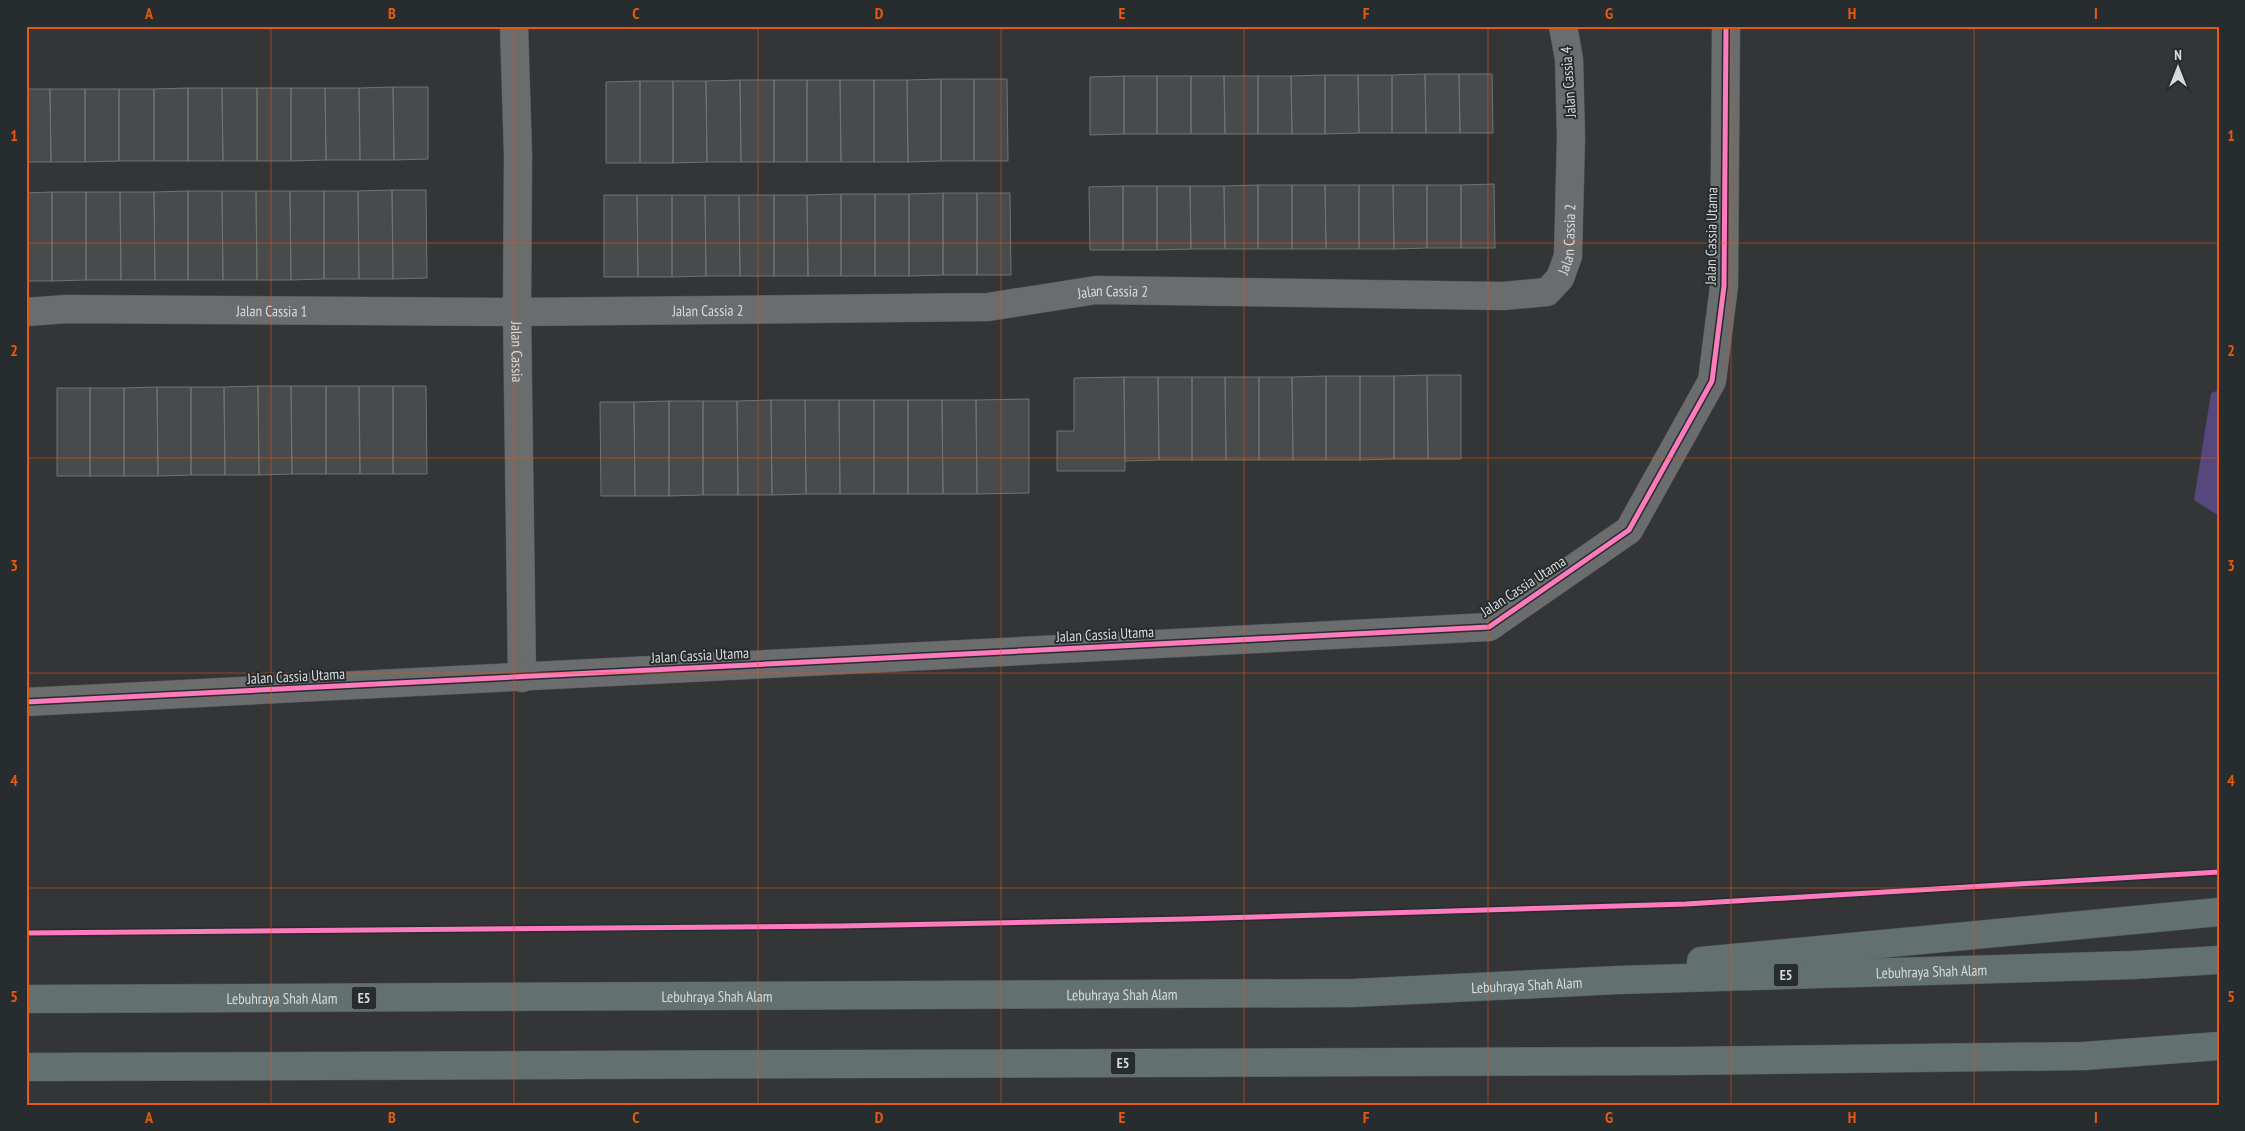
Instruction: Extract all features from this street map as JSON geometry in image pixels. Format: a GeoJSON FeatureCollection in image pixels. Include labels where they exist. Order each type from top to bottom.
{"type":"FeatureCollection","features":[{"type":"Feature","properties":{"kind":"highway"},"geometry":{"type":"LineString","coordinates":[[1353,993],[2219,912]]}},
{"type":"Feature","properties":{"kind":"highway","name":"Lebuhraya Shah Alam"},"geometry":{"type":"LineString","coordinates":[[26,999],[1353,993],[1618,980],[2123,966],[2219,960]]}},
{"type":"Feature","properties":{"kind":"highway","name":"E5"},"geometry":{"type":"LineString","coordinates":[[26,1067],[1680,1061],[2084,1056],[2219,1046]]}},
{"type":"Feature","properties":{"kind":"street","name":"Jalan Cassia"},"geometry":{"type":"LineString","coordinates":[[514,26],[518,155],[517,312],[522,678]]}},
{"type":"Feature","properties":{"kind":"street","name":"Jalan Cassia 4"},"geometry":{"type":"LineString","coordinates":[[1563,26],[1569,58],[1571,138]]}},
{"type":"Feature","properties":{"kind":"street","name":"Jalan Cassia Utama"},"geometry":{"type":"LineString","coordinates":[[26,702],[1489,627],[1628,530],[1712,382],[1724,286],[1726,26]]}},
{"type":"Feature","properties":{"kind":"street","name":"Jalan Cassia 2"},"geometry":{"type":"LineString","coordinates":[[517,312],[988,307],[1096,290],[1504,296],[1547,292],[1560,278],[1568,256],[1571,138]]}},
{"type":"Feature","properties":{"kind":"street","name":"Jalan Cassia 1"},"geometry":{"type":"LineString","coordinates":[[26,312],[67,309],[517,312]]}},
{"type":"Feature","properties":{"kind":"shaded area"},"geometry":{"type":"Polygon","coordinates":[[[2219,390],[2219,516],[2194,500],[2211,393],[2219,390]]]}},
{"type":"Feature","properties":{"kind":"building"},"geometry":{"type":"Polygon","coordinates":[[[1425,74],[1426,133],[1392,133],[1392,75],[1425,74]]]}},
{"type":"Feature","properties":{"kind":"building"},"geometry":{"type":"Polygon","coordinates":[[[1425,74],[1459,74],[1460,133],[1426,133],[1425,74]]]}},
{"type":"Feature","properties":{"kind":"building"},"geometry":{"type":"Polygon","coordinates":[[[1459,74],[1492,74],[1493,133],[1460,133],[1459,74]]]}},
{"type":"Feature","properties":{"kind":"building"},"geometry":{"type":"Polygon","coordinates":[[[1325,75],[1325,134],[1292,134],[1291,76],[1325,75]]]}},
{"type":"Feature","properties":{"kind":"building"},"geometry":{"type":"Polygon","coordinates":[[[1325,75],[1358,75],[1359,133],[1325,134],[1325,75]]]}},
{"type":"Feature","properties":{"kind":"building"},"geometry":{"type":"Polygon","coordinates":[[[1358,75],[1392,75],[1392,133],[1359,133],[1358,75]]]}},
{"type":"Feature","properties":{"kind":"building"},"geometry":{"type":"Polygon","coordinates":[[[1124,76],[1124,134],[1090,135],[1090,77],[1124,76]]]}},
{"type":"Feature","properties":{"kind":"building"},"geometry":{"type":"Polygon","coordinates":[[[1124,76],[1157,76],[1157,134],[1124,134],[1124,76]]]}},
{"type":"Feature","properties":{"kind":"building"},"geometry":{"type":"Polygon","coordinates":[[[1157,76],[1191,76],[1191,134],[1157,134],[1157,76]]]}},
{"type":"Feature","properties":{"kind":"building"},"geometry":{"type":"Polygon","coordinates":[[[1191,76],[1224,76],[1225,134],[1191,134],[1191,76]]]}},
{"type":"Feature","properties":{"kind":"building"},"geometry":{"type":"Polygon","coordinates":[[[1224,76],[1258,76],[1258,134],[1225,134],[1224,76]]]}},
{"type":"Feature","properties":{"kind":"building"},"geometry":{"type":"Polygon","coordinates":[[[1258,76],[1291,76],[1292,134],[1258,134],[1258,76]]]}},
{"type":"Feature","properties":{"kind":"building"},"geometry":{"type":"Polygon","coordinates":[[[941,79],[941,161],[908,162],[907,80],[941,79]]]}},
{"type":"Feature","properties":{"kind":"building"},"geometry":{"type":"Polygon","coordinates":[[[941,79],[974,79],[974,161],[941,161],[941,79]]]}},
{"type":"Feature","properties":{"kind":"building"},"geometry":{"type":"Polygon","coordinates":[[[974,79],[1007,79],[1008,161],[974,161],[974,79]]]}},
{"type":"Feature","properties":{"kind":"building"},"geometry":{"type":"Polygon","coordinates":[[[740,80],[741,162],[707,162],[706,81],[740,80]]]}},
{"type":"Feature","properties":{"kind":"building"},"geometry":{"type":"Polygon","coordinates":[[[740,80],[774,80],[774,162],[741,162],[740,80]]]}},
{"type":"Feature","properties":{"kind":"building"},"geometry":{"type":"Polygon","coordinates":[[[774,80],[807,80],[807,162],[774,162],[774,80]]]}},
{"type":"Feature","properties":{"kind":"building"},"geometry":{"type":"Polygon","coordinates":[[[807,80],[840,80],[841,162],[807,162],[807,80]]]}},
{"type":"Feature","properties":{"kind":"building"},"geometry":{"type":"Polygon","coordinates":[[[840,80],[874,80],[874,162],[841,162],[840,80]]]}},
{"type":"Feature","properties":{"kind":"building"},"geometry":{"type":"Polygon","coordinates":[[[874,80],[907,80],[908,162],[874,162],[874,80]]]}},
{"type":"Feature","properties":{"kind":"building"},"geometry":{"type":"Polygon","coordinates":[[[640,81],[640,163],[606,163],[606,82],[640,81]]]}},
{"type":"Feature","properties":{"kind":"building"},"geometry":{"type":"Polygon","coordinates":[[[640,81],[673,81],[673,163],[640,163],[640,81]]]}},
{"type":"Feature","properties":{"kind":"building"},"geometry":{"type":"Polygon","coordinates":[[[673,81],[706,81],[707,162],[673,163],[673,81]]]}},
{"type":"Feature","properties":{"kind":"building"},"geometry":{"type":"Polygon","coordinates":[[[393,87],[428,87],[428,159],[394,160],[393,87]]]}},
{"type":"Feature","properties":{"kind":"building"},"geometry":{"type":"Polygon","coordinates":[[[393,87],[394,160],[360,160],[359,88],[393,87]]]}},
{"type":"Feature","properties":{"kind":"building"},"geometry":{"type":"Polygon","coordinates":[[[188,88],[188,161],[154,161],[154,89],[188,88]]]}},
{"type":"Feature","properties":{"kind":"building"},"geometry":{"type":"Polygon","coordinates":[[[188,88],[222,88],[223,161],[188,161],[188,88]]]}},
{"type":"Feature","properties":{"kind":"building"},"geometry":{"type":"Polygon","coordinates":[[[222,88],[257,88],[257,161],[223,161],[222,88]]]}},
{"type":"Feature","properties":{"kind":"building"},"geometry":{"type":"Polygon","coordinates":[[[257,88],[291,88],[291,161],[257,161],[257,88]]]}},
{"type":"Feature","properties":{"kind":"building"},"geometry":{"type":"Polygon","coordinates":[[[291,88],[325,88],[326,160],[291,161],[291,88]]]}},
{"type":"Feature","properties":{"kind":"building"},"geometry":{"type":"Polygon","coordinates":[[[325,88],[359,88],[360,160],[326,160],[325,88]]]}},
{"type":"Feature","properties":{"kind":"building"},"geometry":{"type":"Polygon","coordinates":[[[26,89],[50,89],[51,162],[26,162],[26,89]]]}},
{"type":"Feature","properties":{"kind":"building"},"geometry":{"type":"Polygon","coordinates":[[[50,89],[85,89],[85,162],[51,162],[50,89]]]}},
{"type":"Feature","properties":{"kind":"building"},"geometry":{"type":"Polygon","coordinates":[[[85,89],[119,89],[119,161],[85,162],[85,89]]]}},
{"type":"Feature","properties":{"kind":"building"},"geometry":{"type":"Polygon","coordinates":[[[119,89],[154,89],[154,161],[119,161],[119,89]]]}},
{"type":"Feature","properties":{"kind":"building"},"geometry":{"type":"Polygon","coordinates":[[[1494,184],[1495,248],[1461,248],[1461,185],[1494,184]]]}},
{"type":"Feature","properties":{"kind":"building"},"geometry":{"type":"Polygon","coordinates":[[[1258,185],[1292,185],[1292,249],[1258,249],[1258,185]]]}},
{"type":"Feature","properties":{"kind":"building"},"geometry":{"type":"Polygon","coordinates":[[[1258,185],[1258,249],[1225,249],[1224,186],[1258,185]]]}},
{"type":"Feature","properties":{"kind":"building"},"geometry":{"type":"Polygon","coordinates":[[[1292,185],[1325,185],[1326,249],[1292,249],[1292,185]]]}},
{"type":"Feature","properties":{"kind":"building"},"geometry":{"type":"Polygon","coordinates":[[[1325,185],[1359,185],[1359,249],[1326,249],[1325,185]]]}},
{"type":"Feature","properties":{"kind":"building"},"geometry":{"type":"Polygon","coordinates":[[[1359,185],[1393,185],[1394,249],[1359,249],[1359,185]]]}},
{"type":"Feature","properties":{"kind":"building"},"geometry":{"type":"Polygon","coordinates":[[[1393,185],[1427,185],[1427,248],[1394,249],[1393,185]]]}},
{"type":"Feature","properties":{"kind":"building"},"geometry":{"type":"Polygon","coordinates":[[[1427,185],[1461,185],[1461,248],[1427,248],[1427,185]]]}},
{"type":"Feature","properties":{"kind":"building"},"geometry":{"type":"Polygon","coordinates":[[[1123,186],[1123,250],[1090,250],[1089,187],[1123,186]]]}},
{"type":"Feature","properties":{"kind":"building"},"geometry":{"type":"Polygon","coordinates":[[[1123,186],[1157,186],[1157,250],[1123,250],[1123,186]]]}},
{"type":"Feature","properties":{"kind":"building"},"geometry":{"type":"Polygon","coordinates":[[[1157,186],[1190,186],[1191,249],[1157,250],[1157,186]]]}},
{"type":"Feature","properties":{"kind":"building"},"geometry":{"type":"Polygon","coordinates":[[[1190,186],[1224,186],[1225,249],[1191,249],[1190,186]]]}},
{"type":"Feature","properties":{"kind":"building"},"geometry":{"type":"Polygon","coordinates":[[[392,190],[426,190],[427,278],[393,279],[392,190]]]}},
{"type":"Feature","properties":{"kind":"building"},"geometry":{"type":"Polygon","coordinates":[[[392,190],[393,279],[359,279],[358,191],[392,190]]]}},
{"type":"Feature","properties":{"kind":"building"},"geometry":{"type":"Polygon","coordinates":[[[188,191],[222,191],[223,280],[188,280],[188,191]]]}},
{"type":"Feature","properties":{"kind":"building"},"geometry":{"type":"Polygon","coordinates":[[[188,191],[188,280],[155,280],[154,192],[188,191]]]}},
{"type":"Feature","properties":{"kind":"building"},"geometry":{"type":"Polygon","coordinates":[[[222,191],[256,191],[257,280],[223,280],[222,191]]]}},
{"type":"Feature","properties":{"kind":"building"},"geometry":{"type":"Polygon","coordinates":[[[256,191],[290,191],[291,280],[257,280],[256,191]]]}},
{"type":"Feature","properties":{"kind":"building"},"geometry":{"type":"Polygon","coordinates":[[[290,191],[324,191],[324,279],[291,280],[290,191]]]}},
{"type":"Feature","properties":{"kind":"building"},"geometry":{"type":"Polygon","coordinates":[[[324,191],[358,191],[359,279],[324,279],[324,191]]]}},
{"type":"Feature","properties":{"kind":"building"},"geometry":{"type":"Polygon","coordinates":[[[52,192],[52,281],[26,281],[26,193],[52,192]]]}},
{"type":"Feature","properties":{"kind":"building"},"geometry":{"type":"Polygon","coordinates":[[[52,192],[86,192],[86,280],[52,281],[52,192]]]}},
{"type":"Feature","properties":{"kind":"building"},"geometry":{"type":"Polygon","coordinates":[[[86,192],[120,192],[121,280],[86,280],[86,192]]]}},
{"type":"Feature","properties":{"kind":"building"},"geometry":{"type":"Polygon","coordinates":[[[120,192],[154,192],[155,280],[121,280],[120,192]]]}},
{"type":"Feature","properties":{"kind":"building"},"geometry":{"type":"Polygon","coordinates":[[[943,193],[977,193],[977,275],[943,275],[943,193]]]}},
{"type":"Feature","properties":{"kind":"building"},"geometry":{"type":"Polygon","coordinates":[[[943,193],[943,275],[909,276],[909,194],[943,193]]]}},
{"type":"Feature","properties":{"kind":"building"},"geometry":{"type":"Polygon","coordinates":[[[977,193],[1010,193],[1011,275],[977,275],[977,193]]]}},
{"type":"Feature","properties":{"kind":"building"},"geometry":{"type":"Polygon","coordinates":[[[841,194],[875,194],[875,276],[841,276],[841,194]]]}},
{"type":"Feature","properties":{"kind":"building"},"geometry":{"type":"Polygon","coordinates":[[[841,194],[841,276],[808,276],[807,195],[841,194]]]}},
{"type":"Feature","properties":{"kind":"building"},"geometry":{"type":"Polygon","coordinates":[[[875,194],[909,194],[909,276],[875,276],[875,194]]]}},
{"type":"Feature","properties":{"kind":"building"},"geometry":{"type":"Polygon","coordinates":[[[604,195],[637,195],[638,277],[604,277],[604,195]]]}},
{"type":"Feature","properties":{"kind":"building"},"geometry":{"type":"Polygon","coordinates":[[[637,195],[672,195],[672,277],[638,277],[637,195]]]}},
{"type":"Feature","properties":{"kind":"building"},"geometry":{"type":"Polygon","coordinates":[[[672,195],[705,195],[706,276],[672,277],[672,195]]]}},
{"type":"Feature","properties":{"kind":"building"},"geometry":{"type":"Polygon","coordinates":[[[705,195],[739,195],[740,276],[706,276],[705,195]]]}},
{"type":"Feature","properties":{"kind":"building"},"geometry":{"type":"Polygon","coordinates":[[[739,195],[774,195],[774,276],[740,276],[739,195]]]}},
{"type":"Feature","properties":{"kind":"building"},"geometry":{"type":"Polygon","coordinates":[[[774,195],[807,195],[808,276],[774,276],[774,195]]]}},
{"type":"Feature","properties":{"kind":"building"},"geometry":{"type":"Polygon","coordinates":[[[1427,375],[1461,375],[1461,459],[1428,459],[1427,375]]]}},
{"type":"Feature","properties":{"kind":"building"},"geometry":{"type":"Polygon","coordinates":[[[1427,375],[1428,459],[1394,459],[1394,376],[1427,375]]]}},
{"type":"Feature","properties":{"kind":"building"},"geometry":{"type":"Polygon","coordinates":[[[1326,376],[1360,376],[1360,460],[1326,460],[1326,376]]]}},
{"type":"Feature","properties":{"kind":"building"},"geometry":{"type":"Polygon","coordinates":[[[1326,376],[1326,460],[1293,460],[1292,377],[1326,376]]]}},
{"type":"Feature","properties":{"kind":"building"},"geometry":{"type":"Polygon","coordinates":[[[1360,376],[1394,376],[1394,459],[1360,460],[1360,376]]]}},
{"type":"Feature","properties":{"kind":"building"},"geometry":{"type":"Polygon","coordinates":[[[1124,377],[1125,471],[1057,471],[1057,431],[1074,431],[1074,378],[1124,377]]]}},
{"type":"Feature","properties":{"kind":"building"},"geometry":{"type":"Polygon","coordinates":[[[1124,377],[1158,377],[1159,460],[1125,461],[1124,377]]]}},
{"type":"Feature","properties":{"kind":"building"},"geometry":{"type":"Polygon","coordinates":[[[1158,377],[1192,377],[1192,460],[1159,460],[1158,377]]]}},
{"type":"Feature","properties":{"kind":"building"},"geometry":{"type":"Polygon","coordinates":[[[1192,377],[1225,377],[1226,460],[1192,460],[1192,377]]]}},
{"type":"Feature","properties":{"kind":"building"},"geometry":{"type":"Polygon","coordinates":[[[1225,377],[1259,377],[1259,460],[1226,460],[1225,377]]]}},
{"type":"Feature","properties":{"kind":"building"},"geometry":{"type":"Polygon","coordinates":[[[1259,377],[1292,377],[1293,460],[1259,460],[1259,377]]]}},
{"type":"Feature","properties":{"kind":"building"},"geometry":{"type":"Polygon","coordinates":[[[258,386],[291,386],[292,474],[259,475],[258,386]]]}},
{"type":"Feature","properties":{"kind":"building"},"geometry":{"type":"Polygon","coordinates":[[[258,386],[259,475],[225,475],[224,387],[258,386]]]}},
{"type":"Feature","properties":{"kind":"building"},"geometry":{"type":"Polygon","coordinates":[[[291,386],[326,386],[326,474],[292,474],[291,386]]]}},
{"type":"Feature","properties":{"kind":"building"},"geometry":{"type":"Polygon","coordinates":[[[326,386],[359,386],[360,474],[326,474],[326,386]]]}},
{"type":"Feature","properties":{"kind":"building"},"geometry":{"type":"Polygon","coordinates":[[[359,386],[393,386],[393,474],[360,474],[359,386]]]}},
{"type":"Feature","properties":{"kind":"building"},"geometry":{"type":"Polygon","coordinates":[[[393,386],[426,386],[427,474],[393,474],[393,386]]]}},
{"type":"Feature","properties":{"kind":"building"},"geometry":{"type":"Polygon","coordinates":[[[157,387],[191,387],[191,475],[158,476],[157,387]]]}},
{"type":"Feature","properties":{"kind":"building"},"geometry":{"type":"Polygon","coordinates":[[[157,387],[158,476],[124,476],[124,388],[157,387]]]}},
{"type":"Feature","properties":{"kind":"building"},"geometry":{"type":"Polygon","coordinates":[[[191,387],[224,387],[225,475],[191,475],[191,387]]]}},
{"type":"Feature","properties":{"kind":"building"},"geometry":{"type":"Polygon","coordinates":[[[57,388],[90,388],[90,476],[57,476],[57,388]]]}},
{"type":"Feature","properties":{"kind":"building"},"geometry":{"type":"Polygon","coordinates":[[[90,388],[124,388],[124,476],[90,476],[90,388]]]}},
{"type":"Feature","properties":{"kind":"building"},"geometry":{"type":"Polygon","coordinates":[[[1029,399],[1029,493],[977,494],[976,400],[1029,399]]]}},
{"type":"Feature","properties":{"kind":"building"},"geometry":{"type":"Polygon","coordinates":[[[771,400],[805,400],[806,494],[772,495],[771,400]]]}},
{"type":"Feature","properties":{"kind":"building"},"geometry":{"type":"Polygon","coordinates":[[[771,400],[772,495],[738,495],[737,401],[771,400]]]}},
{"type":"Feature","properties":{"kind":"building"},"geometry":{"type":"Polygon","coordinates":[[[805,400],[839,400],[840,494],[806,494],[805,400]]]}},
{"type":"Feature","properties":{"kind":"building"},"geometry":{"type":"Polygon","coordinates":[[[839,400],[874,400],[874,494],[840,494],[839,400]]]}},
{"type":"Feature","properties":{"kind":"building"},"geometry":{"type":"Polygon","coordinates":[[[874,400],[908,400],[908,494],[874,494],[874,400]]]}},
{"type":"Feature","properties":{"kind":"building"},"geometry":{"type":"Polygon","coordinates":[[[908,400],[942,400],[943,494],[908,494],[908,400]]]}},
{"type":"Feature","properties":{"kind":"building"},"geometry":{"type":"Polygon","coordinates":[[[942,400],[976,400],[977,494],[943,494],[942,400]]]}},
{"type":"Feature","properties":{"kind":"building"},"geometry":{"type":"Polygon","coordinates":[[[669,401],[703,401],[703,495],[669,496],[669,401]]]}},
{"type":"Feature","properties":{"kind":"building"},"geometry":{"type":"Polygon","coordinates":[[[669,401],[669,496],[635,496],[634,402],[669,401]]]}},
{"type":"Feature","properties":{"kind":"building"},"geometry":{"type":"Polygon","coordinates":[[[703,401],[737,401],[738,495],[703,495],[703,401]]]}},
{"type":"Feature","properties":{"kind":"building"},"geometry":{"type":"Polygon","coordinates":[[[600,402],[634,402],[635,496],[601,496],[600,402]]]}},
{"type":"Feature","properties":{"kind":"cycle path"},"geometry":{"type":"LineString","coordinates":[[26,702],[1489,627],[1629,530],[1712,381],[1724,286],[1726,26]]}},
{"type":"Feature","properties":{"kind":"cycle path"},"geometry":{"type":"LineString","coordinates":[[26,933],[840,926],[1186,919],[1686,904],[2219,872]]}}]}
